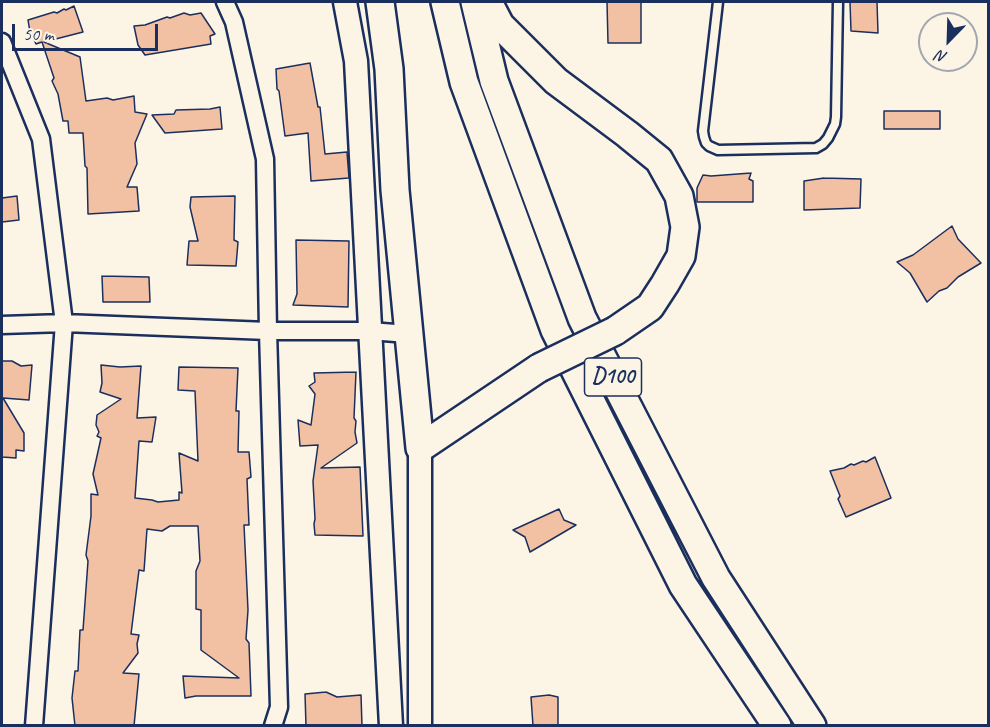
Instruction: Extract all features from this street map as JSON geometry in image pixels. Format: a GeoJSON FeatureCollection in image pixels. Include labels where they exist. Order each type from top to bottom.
{"type":"FeatureCollection","features":[{"type":"Feature","properties":{"kind":"highway"},"geometry":{"type":"LineString","coordinates":[[380,2],[389,69],[396,190],[420,448],[539,368],[615,331],[650,307],[681,256],[685,227],[679,196],[659,160],[556,81],[500,25],[488,2]]}},
{"type":"Feature","properties":{"kind":"highway","name":"D100"},"geometry":{"type":"LineString","coordinates":[[445,2],[464,82],[555,330],[683,585],[777,726]]}},
{"type":"Feature","properties":{"kind":"highway","name":"D100"},"geometry":{"type":"LineString","coordinates":[[475,2],[494,81],[582,318],[716,578],[812,726]]}},
{"type":"Feature","properties":{"kind":"main road"},"geometry":{"type":"LineString","coordinates":[[345,2],[356,61],[391,726]]}},
{"type":"Feature","properties":{"kind":"main road"},"geometry":{"type":"LineString","coordinates":[[420,448],[420,726]]}},
{"type":"Feature","properties":{"kind":"street"},"geometry":{"type":"LineString","coordinates":[[225,2],[234,22],[265,159],[279,707],[273,726]]}},
{"type":"Feature","properties":{"kind":"street"},"geometry":{"type":"LineString","coordinates":[[2,42],[41,139],[64,323],[34,726]]}},
{"type":"Feature","properties":{"kind":"street"},"geometry":{"type":"LineString","coordinates":[[2,325],[64,323],[408,334]]}},
{"type":"Feature","properties":{"kind":"lane"},"geometry":{"type":"LineString","coordinates":[[718,2],[704,131],[706,143],[718,150],[816,148],[828,138],[836,117],[838,2]]}},
{"type":"Feature","properties":{"kind":"building"},"geometry":{"type":"Polygon","coordinates":[[[607,2],[641,2],[641,43],[608,43],[607,2]]]}},
{"type":"Feature","properties":{"kind":"building"},"geometry":{"type":"Polygon","coordinates":[[[850,2],[877,2],[878,33],[851,31],[850,2]]]}},
{"type":"Feature","properties":{"kind":"building"},"geometry":{"type":"Polygon","coordinates":[[[74,6],[83,32],[44,42],[80,57],[86,101],[107,98],[113,100],[134,96],[135,112],[147,114],[135,143],[137,164],[127,187],[137,187],[139,211],[88,214],[87,168],[83,133],[69,133],[68,121],[63,121],[58,94],[52,81],[54,78],[42,42],[36,44],[30,32],[28,20],[74,6]]]}},
{"type":"Feature","properties":{"kind":"building"},"geometry":{"type":"Polygon","coordinates":[[[184,13],[190,15],[201,13],[215,34],[210,36],[211,44],[145,55],[138,45],[134,26],[145,25],[184,13]]]}},
{"type":"Feature","properties":{"kind":"building"},"geometry":{"type":"Polygon","coordinates":[[[310,63],[318,107],[320,107],[325,154],[347,152],[349,178],[311,181],[308,133],[285,136],[276,69],[310,63]]]}},
{"type":"Feature","properties":{"kind":"building"},"geometry":{"type":"Polygon","coordinates":[[[220,107],[222,129],[165,133],[152,115],[174,114],[176,110],[220,107]]]}},
{"type":"Feature","properties":{"kind":"building"},"geometry":{"type":"Polygon","coordinates":[[[884,111],[940,111],[940,129],[884,129],[884,111]]]}},
{"type":"Feature","properties":{"kind":"building"},"geometry":{"type":"Polygon","coordinates":[[[751,173],[749,179],[753,181],[753,202],[697,202],[697,188],[703,175],[751,173]]]}},
{"type":"Feature","properties":{"kind":"building"},"geometry":{"type":"Polygon","coordinates":[[[824,178],[861,179],[860,208],[804,210],[804,181],[824,178]]]}},
{"type":"Feature","properties":{"kind":"building"},"geometry":{"type":"Polygon","coordinates":[[[17,196],[19,220],[2,222],[2,198],[17,196]]]}},
{"type":"Feature","properties":{"kind":"building"},"geometry":{"type":"Polygon","coordinates":[[[235,196],[234,240],[238,242],[236,266],[187,265],[189,241],[198,241],[190,207],[191,197],[235,196]]]}},
{"type":"Feature","properties":{"kind":"building"},"geometry":{"type":"Polygon","coordinates":[[[952,226],[958,239],[981,263],[958,277],[927,302],[910,273],[897,262],[913,255],[952,226]]]}},
{"type":"Feature","properties":{"kind":"building"},"geometry":{"type":"Polygon","coordinates":[[[296,240],[349,241],[348,307],[293,305],[297,294],[296,240]]]}},
{"type":"Feature","properties":{"kind":"building"},"geometry":{"type":"Polygon","coordinates":[[[102,276],[149,277],[150,302],[103,302],[102,276]]]}},
{"type":"Feature","properties":{"kind":"building"},"geometry":{"type":"Polygon","coordinates":[[[2,361],[12,361],[21,366],[32,365],[29,400],[3,398],[24,433],[24,451],[16,450],[16,458],[2,457],[2,361]]]}},
{"type":"Feature","properties":{"kind":"building"},"geometry":{"type":"Polygon","coordinates":[[[101,365],[141,366],[137,418],[156,417],[152,442],[139,441],[135,498],[158,502],[179,500],[179,492],[182,493],[179,453],[198,461],[195,391],[178,390],[179,367],[238,368],[236,411],[239,411],[238,452],[249,452],[251,477],[247,479],[249,525],[244,525],[248,610],[246,639],[249,643],[251,696],[185,698],[183,676],[239,678],[201,650],[201,610],[196,609],[196,571],[200,561],[198,526],[170,526],[162,531],[147,529],[144,571],[139,570],[131,634],[139,635],[138,653],[123,673],[139,674],[134,726],[75,726],[72,698],[75,671],[78,671],[80,630],[83,630],[91,494],[98,495],[93,474],[101,438],[97,436],[99,432],[96,425],[97,415],[121,399],[100,392],[101,365]]]}},
{"type":"Feature","properties":{"kind":"building"},"geometry":{"type":"Polygon","coordinates":[[[356,372],[354,418],[357,443],[321,468],[360,467],[363,536],[315,535],[313,481],[318,445],[300,446],[298,420],[311,425],[315,394],[309,386],[315,382],[314,373],[356,372]]]}},
{"type":"Feature","properties":{"kind":"building"},"geometry":{"type":"Polygon","coordinates":[[[875,457],[891,498],[846,517],[830,471],[866,462],[875,457]]]}},
{"type":"Feature","properties":{"kind":"building"},"geometry":{"type":"Polygon","coordinates":[[[559,509],[564,520],[576,525],[530,552],[525,537],[513,530],[559,509]]]}},
{"type":"Feature","properties":{"kind":"building"},"geometry":{"type":"Polygon","coordinates":[[[326,692],[337,697],[361,695],[362,726],[306,726],[305,694],[326,692]]]}},
{"type":"Feature","properties":{"kind":"building"},"geometry":{"type":"Polygon","coordinates":[[[549,695],[558,697],[558,726],[533,726],[531,697],[549,695]]]}}]}
